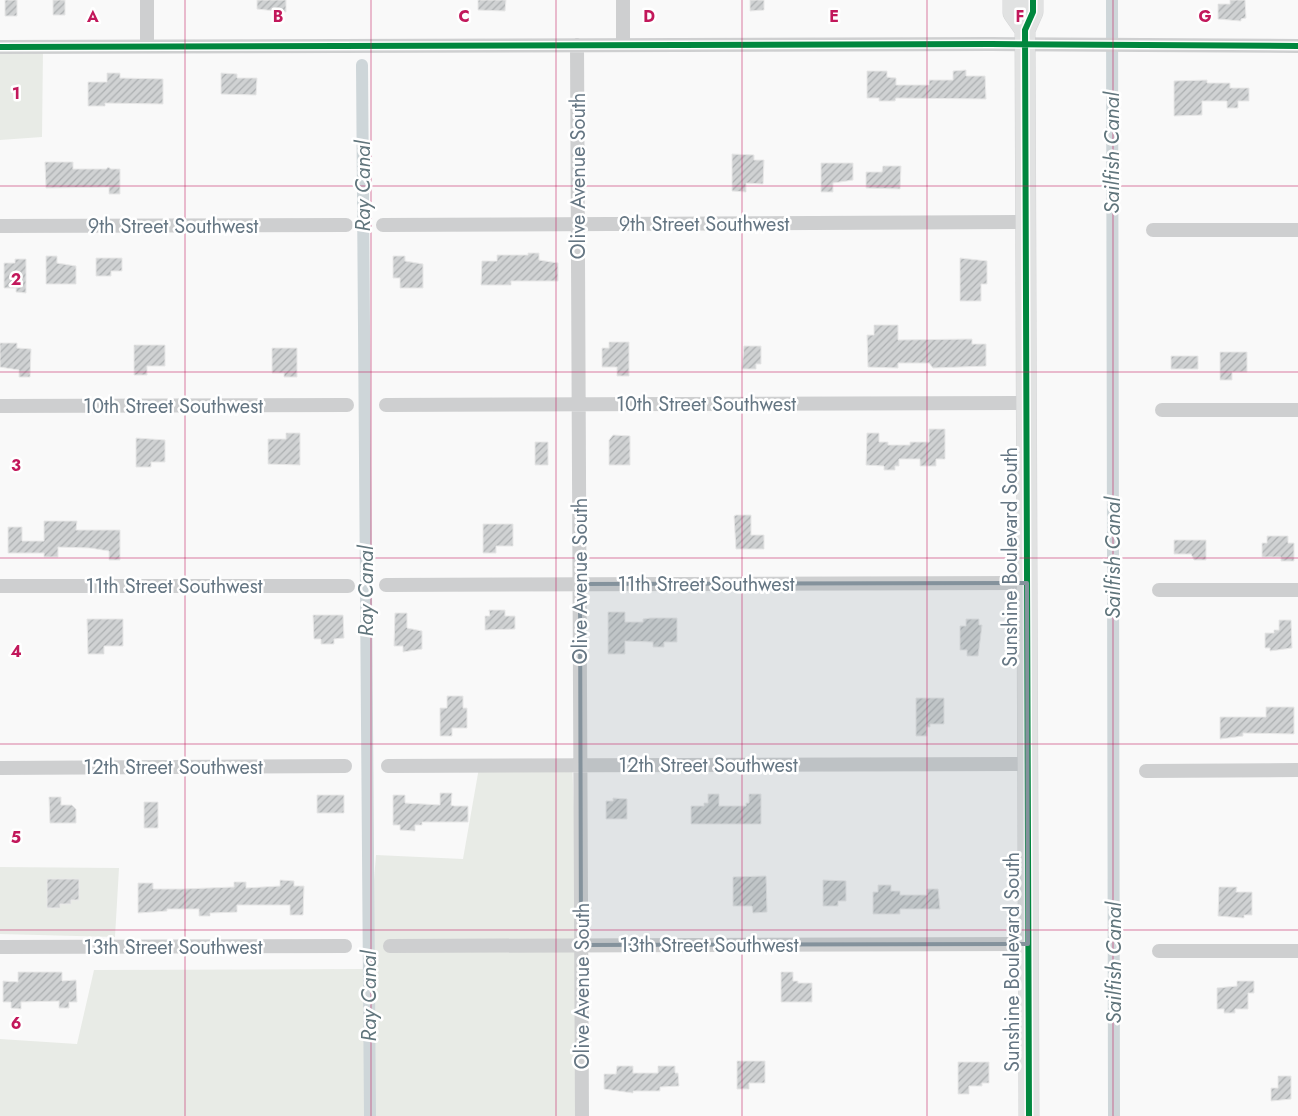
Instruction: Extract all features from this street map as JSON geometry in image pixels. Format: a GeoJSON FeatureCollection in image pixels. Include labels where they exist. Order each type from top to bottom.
{"type":"FeatureCollection","features":[{"type":"Feature","properties":{"kind":"street"},"geometry":{"type":"LineString","coordinates":[[147,0],[147,46]]}},
{"type":"Feature","properties":{"kind":"street"},"geometry":{"type":"LineString","coordinates":[[623,0],[623,45]]}},
{"type":"Feature","properties":{"kind":"street","name":"Sunshine Boulevard South"},"geometry":{"type":"LineString","coordinates":[[1013,0],[1013,13],[1025,37]]}},
{"type":"Feature","properties":{"kind":"street","name":"Sunshine Boulevard South"},"geometry":{"type":"LineString","coordinates":[[1029,1116],[1025,37],[1033,12],[1033,0]]}},
{"type":"Feature","properties":{"kind":"street"},"geometry":{"type":"LineString","coordinates":[[0,47],[623,45],[1025,37],[1085,44],[1298,46]]}},
{"type":"Feature","properties":{"kind":"street","name":"Olive Avenue South"},"geometry":{"type":"LineString","coordinates":[[577,45],[582,1116]]}},
{"type":"Feature","properties":{"kind":"street","name":"9th Street Southwest"},"geometry":{"type":"LineString","coordinates":[[383,226],[1026,222]]}},
{"type":"Feature","properties":{"kind":"street","name":"9th Street Southwest"},"geometry":{"type":"LineString","coordinates":[[0,226],[346,225]]}},
{"type":"Feature","properties":{"kind":"street"},"geometry":{"type":"LineString","coordinates":[[1153,230],[1298,230]]}},
{"type":"Feature","properties":{"kind":"street","name":"10th Street Southwest"},"geometry":{"type":"LineString","coordinates":[[386,405],[1026,403]]}},
{"type":"Feature","properties":{"kind":"street","name":"10th Street Southwest"},"geometry":{"type":"LineString","coordinates":[[0,406],[347,405]]}},
{"type":"Feature","properties":{"kind":"street"},"geometry":{"type":"LineString","coordinates":[[1162,410],[1298,410]]}},
{"type":"Feature","properties":{"kind":"street","name":"11th Street Southwest"},"geometry":{"type":"LineString","coordinates":[[386,585],[1026,583]]}},
{"type":"Feature","properties":{"kind":"street","name":"11th Street Southwest"},"geometry":{"type":"LineString","coordinates":[[0,586],[348,586]]}},
{"type":"Feature","properties":{"kind":"street"},"geometry":{"type":"LineString","coordinates":[[1159,590],[1298,590]]}},
{"type":"Feature","properties":{"kind":"street","name":"12th Street Southwest"},"geometry":{"type":"LineString","coordinates":[[388,766],[1028,764]]}},
{"type":"Feature","properties":{"kind":"street","name":"12th Street Southwest"},"geometry":{"type":"LineString","coordinates":[[0,768],[345,766]]}},
{"type":"Feature","properties":{"kind":"street"},"geometry":{"type":"LineString","coordinates":[[1146,771],[1298,770]]}},
{"type":"Feature","properties":{"kind":"street","name":"13th Street Southwest"},"geometry":{"type":"LineString","coordinates":[[390,946],[1028,944]]}},
{"type":"Feature","properties":{"kind":"street","name":"13th Street Southwest"},"geometry":{"type":"LineString","coordinates":[[0,947],[345,946]]}},
{"type":"Feature","properties":{"kind":"street"},"geometry":{"type":"LineString","coordinates":[[1159,951],[1298,951]]}},
{"type":"Feature","properties":{"kind":"highlighted area"},"geometry":{"type":"Polygon","coordinates":[[[1027,583],[1028,944],[581,945],[580,584],[1027,583]]]}},
{"type":"Feature","properties":{"kind":"shaded area"},"geometry":{"type":"Polygon","coordinates":[[[0,48],[43,49],[42,137],[0,140],[0,48]]]}},
{"type":"Feature","properties":{"kind":"shaded area"},"geometry":{"type":"Polygon","coordinates":[[[572,761],[587,1116],[0,1116],[0,1039],[77,1044],[94,970],[367,969],[376,855],[463,859],[480,762],[572,761]]]}},
{"type":"Feature","properties":{"kind":"shaded area"},"geometry":{"type":"Polygon","coordinates":[[[0,867],[119,868],[115,937],[0,934],[0,867]]]}},
{"type":"Feature","properties":{"kind":"building"},"geometry":{"type":"Polygon","coordinates":[[[5,0],[17,0],[17,16],[5,16],[5,0]]]}},
{"type":"Feature","properties":{"kind":"building"},"geometry":{"type":"Polygon","coordinates":[[[53,0],[65,0],[65,15],[53,15],[53,0]]]}},
{"type":"Feature","properties":{"kind":"building"},"geometry":{"type":"Polygon","coordinates":[[[257,0],[286,0],[286,12],[257,9],[257,0]]]}},
{"type":"Feature","properties":{"kind":"building"},"geometry":{"type":"Polygon","coordinates":[[[478,0],[506,0],[505,11],[478,10],[478,0]]]}},
{"type":"Feature","properties":{"kind":"building"},"geometry":{"type":"Polygon","coordinates":[[[750,0],[764,0],[764,10],[750,11],[750,0]]]}},
{"type":"Feature","properties":{"kind":"building"},"geometry":{"type":"Polygon","coordinates":[[[1230,0],[1245,0],[1246,18],[1241,19],[1241,21],[1218,19],[1218,4],[1230,4],[1230,0]]]}},
{"type":"Feature","properties":{"kind":"building"},"geometry":{"type":"Polygon","coordinates":[[[966,70],[966,76],[985,76],[986,99],[896,98],[895,101],[879,101],[879,98],[867,98],[867,71],[887,71],[887,77],[896,78],[896,85],[929,85],[929,80],[953,80],[953,71],[966,70]]]}},
{"type":"Feature","properties":{"kind":"building"},"geometry":{"type":"Polygon","coordinates":[[[107,73],[120,73],[120,78],[163,79],[163,104],[105,103],[105,106],[88,106],[88,82],[107,82],[107,73]]]}},
{"type":"Feature","properties":{"kind":"building"},"geometry":{"type":"Polygon","coordinates":[[[221,73],[237,74],[237,78],[257,78],[256,95],[221,94],[221,73]]]}},
{"type":"Feature","properties":{"kind":"building"},"geometry":{"type":"Polygon","coordinates":[[[1207,80],[1207,83],[1230,83],[1230,88],[1249,88],[1249,101],[1238,101],[1238,108],[1227,108],[1227,101],[1202,101],[1202,115],[1174,116],[1174,81],[1207,80]]]}},
{"type":"Feature","properties":{"kind":"building"},"geometry":{"type":"Polygon","coordinates":[[[732,154],[754,155],[754,160],[764,160],[763,184],[746,183],[746,192],[732,191],[732,154]]]}},
{"type":"Feature","properties":{"kind":"building"},"geometry":{"type":"Polygon","coordinates":[[[45,162],[73,162],[73,169],[106,169],[108,167],[120,169],[120,194],[109,194],[109,187],[46,188],[45,162]]]}},
{"type":"Feature","properties":{"kind":"building"},"geometry":{"type":"Polygon","coordinates":[[[821,163],[853,163],[853,180],[833,183],[833,192],[821,192],[821,163]]]}},
{"type":"Feature","properties":{"kind":"building"},"geometry":{"type":"Polygon","coordinates":[[[883,166],[901,166],[900,189],[866,188],[866,172],[882,172],[883,166]]]}},
{"type":"Feature","properties":{"kind":"building"},"geometry":{"type":"Polygon","coordinates":[[[528,253],[539,253],[539,260],[558,263],[558,281],[511,281],[511,285],[481,285],[482,261],[497,261],[497,255],[528,255],[528,253]]]}},
{"type":"Feature","properties":{"kind":"building"},"geometry":{"type":"Polygon","coordinates":[[[46,256],[57,256],[57,263],[76,266],[76,284],[46,284],[46,256]]]}},
{"type":"Feature","properties":{"kind":"building"},"geometry":{"type":"Polygon","coordinates":[[[393,256],[405,256],[405,261],[423,264],[423,288],[400,288],[400,278],[393,278],[393,256]]]}},
{"type":"Feature","properties":{"kind":"building"},"geometry":{"type":"Polygon","coordinates":[[[96,258],[122,258],[122,271],[111,271],[111,276],[96,276],[96,258]]]}},
{"type":"Feature","properties":{"kind":"building"},"geometry":{"type":"Polygon","coordinates":[[[960,258],[987,261],[987,284],[981,284],[981,301],[960,301],[960,258]]]}},
{"type":"Feature","properties":{"kind":"building"},"geometry":{"type":"Polygon","coordinates":[[[15,259],[26,259],[26,293],[16,292],[16,288],[4,288],[4,263],[15,263],[15,259]]]}},
{"type":"Feature","properties":{"kind":"building"},"geometry":{"type":"Polygon","coordinates":[[[874,325],[898,325],[898,340],[972,339],[972,344],[986,344],[986,366],[933,368],[929,363],[898,363],[898,368],[868,367],[867,335],[874,335],[874,325]]]}},
{"type":"Feature","properties":{"kind":"building"},"geometry":{"type":"Polygon","coordinates":[[[609,342],[629,342],[629,376],[617,376],[617,367],[602,367],[602,348],[609,348],[609,342]]]}},
{"type":"Feature","properties":{"kind":"building"},"geometry":{"type":"Polygon","coordinates":[[[0,343],[17,343],[17,348],[31,349],[30,377],[19,377],[19,370],[0,367],[0,343]]]}},
{"type":"Feature","properties":{"kind":"building"},"geometry":{"type":"Polygon","coordinates":[[[134,345],[165,345],[165,366],[147,366],[147,375],[134,375],[134,345]]]}},
{"type":"Feature","properties":{"kind":"building"},"geometry":{"type":"Polygon","coordinates":[[[744,346],[761,346],[761,364],[756,364],[756,369],[742,369],[744,346]]]}},
{"type":"Feature","properties":{"kind":"building"},"geometry":{"type":"Polygon","coordinates":[[[272,348],[297,348],[297,377],[284,377],[284,373],[272,373],[272,348]]]}},
{"type":"Feature","properties":{"kind":"building"},"geometry":{"type":"Polygon","coordinates":[[[1220,352],[1247,352],[1247,372],[1232,372],[1232,380],[1220,380],[1220,352]]]}},
{"type":"Feature","properties":{"kind":"building"},"geometry":{"type":"Polygon","coordinates":[[[1171,356],[1198,356],[1198,369],[1171,369],[1171,356]]]}},
{"type":"Feature","properties":{"kind":"building"},"geometry":{"type":"Polygon","coordinates":[[[929,429],[945,429],[945,459],[936,459],[936,466],[920,466],[920,459],[899,459],[899,466],[895,466],[895,470],[884,470],[884,466],[866,465],[867,433],[879,433],[879,442],[888,442],[888,445],[910,445],[910,442],[929,442],[929,429]]]}},
{"type":"Feature","properties":{"kind":"building"},"geometry":{"type":"Polygon","coordinates":[[[286,433],[300,433],[300,465],[268,464],[268,439],[286,439],[286,433]]]}},
{"type":"Feature","properties":{"kind":"building"},"geometry":{"type":"Polygon","coordinates":[[[613,435],[630,436],[630,465],[609,465],[609,440],[613,435]]]}},
{"type":"Feature","properties":{"kind":"building"},"geometry":{"type":"Polygon","coordinates":[[[136,438],[165,440],[165,462],[151,462],[151,467],[136,467],[136,438]]]}},
{"type":"Feature","properties":{"kind":"building"},"geometry":{"type":"Polygon","coordinates":[[[535,442],[548,442],[548,465],[535,465],[535,442]]]}},
{"type":"Feature","properties":{"kind":"building"},"geometry":{"type":"Polygon","coordinates":[[[751,515],[751,535],[764,535],[764,549],[736,549],[734,516],[751,515]]]}},
{"type":"Feature","properties":{"kind":"building"},"geometry":{"type":"Polygon","coordinates":[[[44,521],[77,521],[76,530],[120,530],[120,560],[109,560],[109,551],[90,548],[58,547],[58,557],[44,557],[44,553],[8,553],[8,527],[22,527],[22,541],[44,541],[44,521]]]}},
{"type":"Feature","properties":{"kind":"building"},"geometry":{"type":"Polygon","coordinates":[[[483,524],[513,524],[513,546],[496,546],[496,553],[483,553],[483,524]]]}},
{"type":"Feature","properties":{"kind":"building"},"geometry":{"type":"Polygon","coordinates":[[[1267,536],[1288,536],[1288,543],[1294,543],[1294,561],[1281,561],[1281,557],[1262,557],[1262,543],[1267,543],[1267,536]]]}},
{"type":"Feature","properties":{"kind":"building"},"geometry":{"type":"Polygon","coordinates":[[[1174,540],[1206,540],[1206,560],[1194,560],[1191,554],[1174,554],[1174,540]]]}},
{"type":"Feature","properties":{"kind":"building"},"geometry":{"type":"Polygon","coordinates":[[[489,610],[505,610],[505,616],[515,616],[515,629],[485,630],[485,616],[490,616],[489,610]]]}},
{"type":"Feature","properties":{"kind":"building"},"geometry":{"type":"Polygon","coordinates":[[[608,612],[625,612],[625,622],[643,622],[643,619],[651,618],[677,618],[677,642],[664,642],[664,647],[653,647],[653,642],[625,641],[625,654],[608,654],[608,612]]]}},
{"type":"Feature","properties":{"kind":"building"},"geometry":{"type":"Polygon","coordinates":[[[395,613],[407,613],[407,628],[422,631],[422,649],[403,652],[403,646],[394,646],[395,613]]]}},
{"type":"Feature","properties":{"kind":"building"},"geometry":{"type":"Polygon","coordinates":[[[313,615],[343,615],[344,638],[334,639],[334,644],[321,644],[321,639],[314,639],[313,615]]]}},
{"type":"Feature","properties":{"kind":"building"},"geometry":{"type":"Polygon","coordinates":[[[87,619],[123,619],[123,646],[104,646],[104,654],[88,654],[87,619]]]}},
{"type":"Feature","properties":{"kind":"building"},"geometry":{"type":"Polygon","coordinates":[[[966,619],[979,619],[979,625],[982,625],[978,656],[967,656],[967,650],[960,650],[960,626],[966,626],[966,619]]]}},
{"type":"Feature","properties":{"kind":"building"},"geometry":{"type":"Polygon","coordinates":[[[1279,620],[1291,620],[1292,648],[1270,651],[1270,648],[1265,648],[1265,633],[1274,633],[1274,630],[1279,630],[1279,620]]]}},
{"type":"Feature","properties":{"kind":"building"},"geometry":{"type":"Polygon","coordinates":[[[447,696],[463,696],[463,708],[467,708],[467,728],[452,728],[452,736],[440,736],[440,708],[447,708],[447,696]]]}},
{"type":"Feature","properties":{"kind":"building"},"geometry":{"type":"Polygon","coordinates":[[[916,698],[944,698],[944,724],[930,724],[930,727],[927,727],[927,736],[916,736],[916,698]]]}},
{"type":"Feature","properties":{"kind":"building"},"geometry":{"type":"Polygon","coordinates":[[[1266,707],[1294,707],[1294,734],[1243,733],[1243,736],[1220,739],[1220,717],[1266,717],[1266,707]]]}},
{"type":"Feature","properties":{"kind":"building"},"geometry":{"type":"Polygon","coordinates":[[[440,793],[452,793],[451,805],[468,806],[468,822],[422,822],[422,825],[415,825],[415,831],[400,830],[400,825],[393,825],[393,795],[405,795],[405,803],[440,805],[440,793]]]}},
{"type":"Feature","properties":{"kind":"building"},"geometry":{"type":"Polygon","coordinates":[[[708,794],[719,794],[719,806],[746,806],[746,803],[749,803],[749,794],[761,794],[761,824],[691,824],[691,806],[704,806],[704,803],[708,803],[708,794]]]}},
{"type":"Feature","properties":{"kind":"building"},"geometry":{"type":"Polygon","coordinates":[[[317,795],[344,795],[344,813],[317,813],[317,795]]]}},
{"type":"Feature","properties":{"kind":"building"},"geometry":{"type":"Polygon","coordinates":[[[49,797],[61,797],[61,805],[72,805],[76,809],[76,823],[50,823],[49,797]]]}},
{"type":"Feature","properties":{"kind":"building"},"geometry":{"type":"Polygon","coordinates":[[[613,798],[627,799],[627,819],[606,819],[606,801],[613,801],[613,798]]]}},
{"type":"Feature","properties":{"kind":"building"},"geometry":{"type":"Polygon","coordinates":[[[144,802],[158,802],[158,828],[144,828],[144,802]]]}},
{"type":"Feature","properties":{"kind":"building"},"geometry":{"type":"Polygon","coordinates":[[[766,876],[767,912],[753,913],[752,906],[733,906],[733,877],[766,876]]]}},
{"type":"Feature","properties":{"kind":"building"},"geometry":{"type":"Polygon","coordinates":[[[47,879],[79,879],[79,900],[71,900],[71,904],[60,904],[60,908],[47,908],[47,879]]]}},
{"type":"Feature","properties":{"kind":"building"},"geometry":{"type":"Polygon","coordinates":[[[280,880],[294,881],[294,886],[304,886],[303,915],[290,915],[290,905],[237,905],[237,912],[210,913],[210,916],[199,916],[199,909],[167,909],[167,911],[138,913],[138,883],[153,883],[153,889],[184,889],[234,887],[234,882],[246,882],[246,888],[280,886],[280,880]]]}},
{"type":"Feature","properties":{"kind":"building"},"geometry":{"type":"Polygon","coordinates":[[[823,880],[846,881],[846,901],[838,901],[838,906],[823,906],[823,880]]]}},
{"type":"Feature","properties":{"kind":"building"},"geometry":{"type":"Polygon","coordinates":[[[878,885],[891,885],[891,891],[900,891],[900,895],[927,895],[927,889],[938,889],[940,909],[900,909],[900,914],[873,914],[873,892],[878,892],[878,885]]]}},
{"type":"Feature","properties":{"kind":"building"},"geometry":{"type":"Polygon","coordinates":[[[1219,887],[1237,887],[1236,892],[1252,892],[1252,915],[1244,915],[1244,918],[1218,916],[1219,887]]]}},
{"type":"Feature","properties":{"kind":"building"},"geometry":{"type":"Polygon","coordinates":[[[18,972],[62,972],[62,981],[76,980],[77,1002],[69,1002],[69,1008],[59,1008],[59,1001],[21,1002],[21,1009],[11,1008],[11,1002],[3,1002],[3,981],[18,982],[18,972]]]}},
{"type":"Feature","properties":{"kind":"building"},"geometry":{"type":"Polygon","coordinates":[[[781,972],[793,972],[793,981],[798,981],[798,983],[812,983],[812,1002],[781,1002],[781,972]]]}},
{"type":"Feature","properties":{"kind":"building"},"geometry":{"type":"Polygon","coordinates":[[[1237,981],[1254,981],[1254,993],[1248,993],[1248,1009],[1235,1009],[1235,1013],[1224,1013],[1224,1009],[1217,1009],[1217,988],[1237,986],[1237,981]]]}},
{"type":"Feature","properties":{"kind":"building"},"geometry":{"type":"Polygon","coordinates":[[[737,1061],[765,1061],[765,1083],[749,1083],[749,1089],[737,1089],[737,1061]]]}},
{"type":"Feature","properties":{"kind":"building"},"geometry":{"type":"Polygon","coordinates":[[[958,1062],[989,1062],[989,1083],[982,1083],[982,1086],[969,1086],[969,1094],[958,1094],[958,1062]]]}},
{"type":"Feature","properties":{"kind":"building"},"geometry":{"type":"Polygon","coordinates":[[[617,1066],[633,1066],[633,1073],[658,1073],[658,1066],[675,1066],[675,1073],[678,1073],[679,1086],[660,1087],[660,1091],[633,1091],[633,1093],[604,1089],[604,1074],[616,1074],[617,1066]]]}},
{"type":"Feature","properties":{"kind":"building"},"geometry":{"type":"Polygon","coordinates":[[[1278,1076],[1291,1076],[1291,1099],[1271,1101],[1271,1088],[1278,1088],[1278,1076]]]}},
{"type":"Feature","properties":{"kind":"waterway","name":"Sailfish Canal"},"geometry":{"type":"LineString","coordinates":[[1112,0],[1114,1116]]}},
{"type":"Feature","properties":{"kind":"waterway","name":"Ray Canal"},"geometry":{"type":"LineString","coordinates":[[362,65],[370,1116]]}},
{"type":"Feature","properties":{"kind":"cycle path"},"geometry":{"type":"LineString","coordinates":[[1029,1116],[1025,30],[1033,12],[1033,0]]}},
{"type":"Feature","properties":{"kind":"cycle path"},"geometry":{"type":"LineString","coordinates":[[0,47],[991,44],[1298,46]]}}]}
